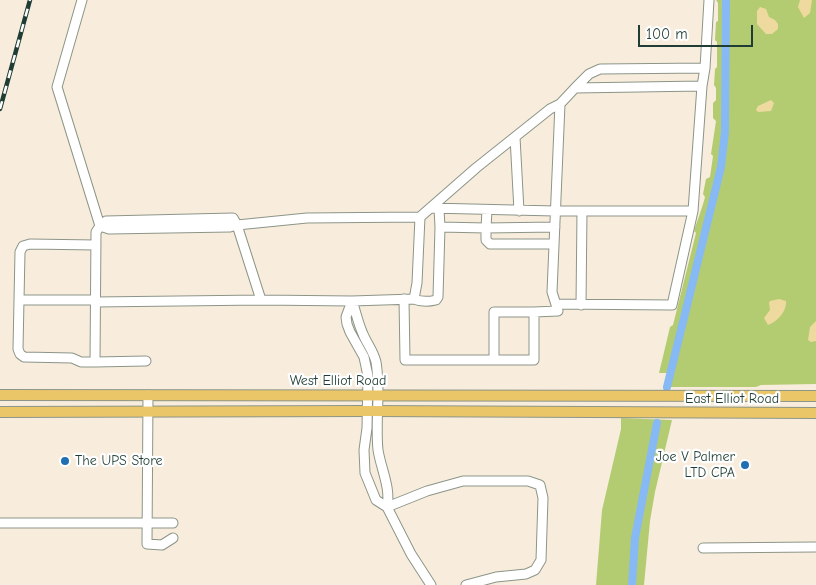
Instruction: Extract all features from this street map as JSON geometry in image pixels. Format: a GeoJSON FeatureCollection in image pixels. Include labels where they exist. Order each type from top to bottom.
{"type":"FeatureCollection","features":[{"type":"Feature","properties":{"kind":"main road","name":"West Elliot Road"},"geometry":{"type":"LineString","coordinates":[[0,395],[677,396]]}},
{"type":"Feature","properties":{"kind":"main road","name":"East Elliot Road"},"geometry":{"type":"LineString","coordinates":[[677,396],[816,396]]}},
{"type":"Feature","properties":{"kind":"main road"},"geometry":{"type":"LineString","coordinates":[[0,412],[372,411]]}},
{"type":"Feature","properties":{"kind":"main road","name":"East Elliot Road"},"geometry":{"type":"LineString","coordinates":[[372,411],[816,413]]}},
{"type":"Feature","properties":{"kind":"street"},"geometry":{"type":"LineString","coordinates":[[82,0],[56,87],[100,226]]}},
{"type":"Feature","properties":{"kind":"street"},"geometry":{"type":"LineString","coordinates":[[556,304],[672,305],[693,211],[709,0]]}},
{"type":"Feature","properties":{"kind":"street"},"geometry":{"type":"LineString","coordinates":[[237,224],[306,218],[420,217],[435,209],[515,137],[550,109],[560,104],[589,74],[600,69],[705,68]]}},
{"type":"Feature","properties":{"kind":"street"},"geometry":{"type":"LineString","coordinates":[[575,88],[702,86]]}},
{"type":"Feature","properties":{"kind":"street"},"geometry":{"type":"LineString","coordinates":[[494,360],[494,312],[558,311],[552,292],[560,104]]}},
{"type":"Feature","properties":{"kind":"street"},"geometry":{"type":"LineString","coordinates":[[515,137],[519,211]]}},
{"type":"Feature","properties":{"kind":"street"},"geometry":{"type":"LineString","coordinates":[[435,209],[693,211]]}},
{"type":"Feature","properties":{"kind":"street"},"geometry":{"type":"LineString","coordinates":[[19,300],[352,301],[414,299],[430,302],[438,297],[440,228],[435,209]]}},
{"type":"Feature","properties":{"kind":"street"},"geometry":{"type":"LineString","coordinates":[[487,210],[486,240],[490,244],[554,244]]}},
{"type":"Feature","properties":{"kind":"street"},"geometry":{"type":"LineString","coordinates":[[581,305],[582,211]]}},
{"type":"Feature","properties":{"kind":"street"},"geometry":{"type":"LineString","coordinates":[[414,299],[417,283],[420,217]]}},
{"type":"Feature","properties":{"kind":"street"},"geometry":{"type":"LineString","coordinates":[[95,362],[96,232],[106,221],[233,218],[237,224],[262,300]]}},
{"type":"Feature","properties":{"kind":"street"},"geometry":{"type":"LineString","coordinates":[[440,228],[554,227]]}},
{"type":"Feature","properties":{"kind":"street"},"geometry":{"type":"LineString","coordinates":[[95,245],[30,244],[23,246],[20,252],[18,349],[20,354],[24,357],[72,358],[80,362],[146,361]]}},
{"type":"Feature","properties":{"kind":"street"},"geometry":{"type":"LineString","coordinates":[[404,299],[405,360],[534,360],[534,312]]}},
{"type":"Feature","properties":{"kind":"street"},"geometry":{"type":"LineString","coordinates":[[352,301],[363,335],[373,350],[377,376],[372,411],[379,457],[389,497],[387,507]]}},
{"type":"Feature","properties":{"kind":"street"},"geometry":{"type":"LineString","coordinates":[[148,395],[147,544],[162,544],[173,538]]}},
{"type":"Feature","properties":{"kind":"street"},"geometry":{"type":"LineString","coordinates":[[372,411],[364,450],[365,473],[376,500],[387,507],[411,554],[431,585]]}},
{"type":"Feature","properties":{"kind":"street"},"geometry":{"type":"LineString","coordinates":[[387,507],[462,481],[528,480],[540,485],[543,498],[541,560],[535,570],[526,574],[496,577],[466,585]]}},
{"type":"Feature","properties":{"kind":"street"},"geometry":{"type":"LineString","coordinates":[[0,523],[173,523]]}},
{"type":"Feature","properties":{"kind":"street"},"geometry":{"type":"LineString","coordinates":[[703,548],[816,547]]}},
{"type":"Feature","properties":{"kind":"green space"},"geometry":{"type":"Polygon","coordinates":[[[716,0],[816,0],[816,384],[761,385],[756,387],[670,387],[673,373],[659,373],[696,233],[694,231],[705,197],[703,194],[706,179],[710,177],[716,121],[713,118],[713,103],[716,100],[716,88],[714,85],[715,69],[717,67],[717,42],[715,40],[718,3],[716,0]]]}},
{"type":"Feature","properties":{"kind":"green space"},"geometry":{"type":"Polygon","coordinates":[[[621,418],[672,420],[650,521],[644,585],[596,585],[602,510],[621,429],[621,418]]]}},
{"type":"Feature","properties":{"kind":"sand"},"geometry":{"type":"Polygon","coordinates":[[[800,0],[812,0],[810,13],[804,18],[798,7],[800,0]]]}},
{"type":"Feature","properties":{"kind":"sand"},"geometry":{"type":"Polygon","coordinates":[[[760,7],[766,9],[769,17],[778,24],[778,29],[772,34],[766,34],[757,24],[757,11],[760,7]]]}},
{"type":"Feature","properties":{"kind":"sand"},"geometry":{"type":"Polygon","coordinates":[[[771,100],[774,103],[771,111],[758,112],[756,110],[758,106],[771,100]]]}},
{"type":"Feature","properties":{"kind":"sand"},"geometry":{"type":"Polygon","coordinates":[[[779,299],[786,301],[785,309],[778,319],[768,325],[764,318],[770,310],[769,303],[779,299]]]}},
{"type":"Feature","properties":{"kind":"sand"},"geometry":{"type":"Polygon","coordinates":[[[816,321],[816,341],[811,342],[808,340],[810,327],[816,321]]]}},
{"type":"Feature","properties":{"kind":"waterway"},"geometry":{"type":"LineString","coordinates":[[667,387],[721,167],[725,132],[726,0]]}},
{"type":"Feature","properties":{"kind":"waterway"},"geometry":{"type":"LineString","coordinates":[[632,585],[635,538],[657,423]]}},
{"type":"Feature","properties":{"kind":"railway"},"geometry":{"type":"LineString","coordinates":[[0,109],[30,0]]}},
{"type":"Feature","properties":{"kind":"place","name":"The UPS Store"},"geometry":{"type":"Point","coordinates":[65,461]}},
{"type":"Feature","properties":{"kind":"place","name":"Joe V Palmer LTD CPA"},"geometry":{"type":"Point","coordinates":[745,465]}}]}
